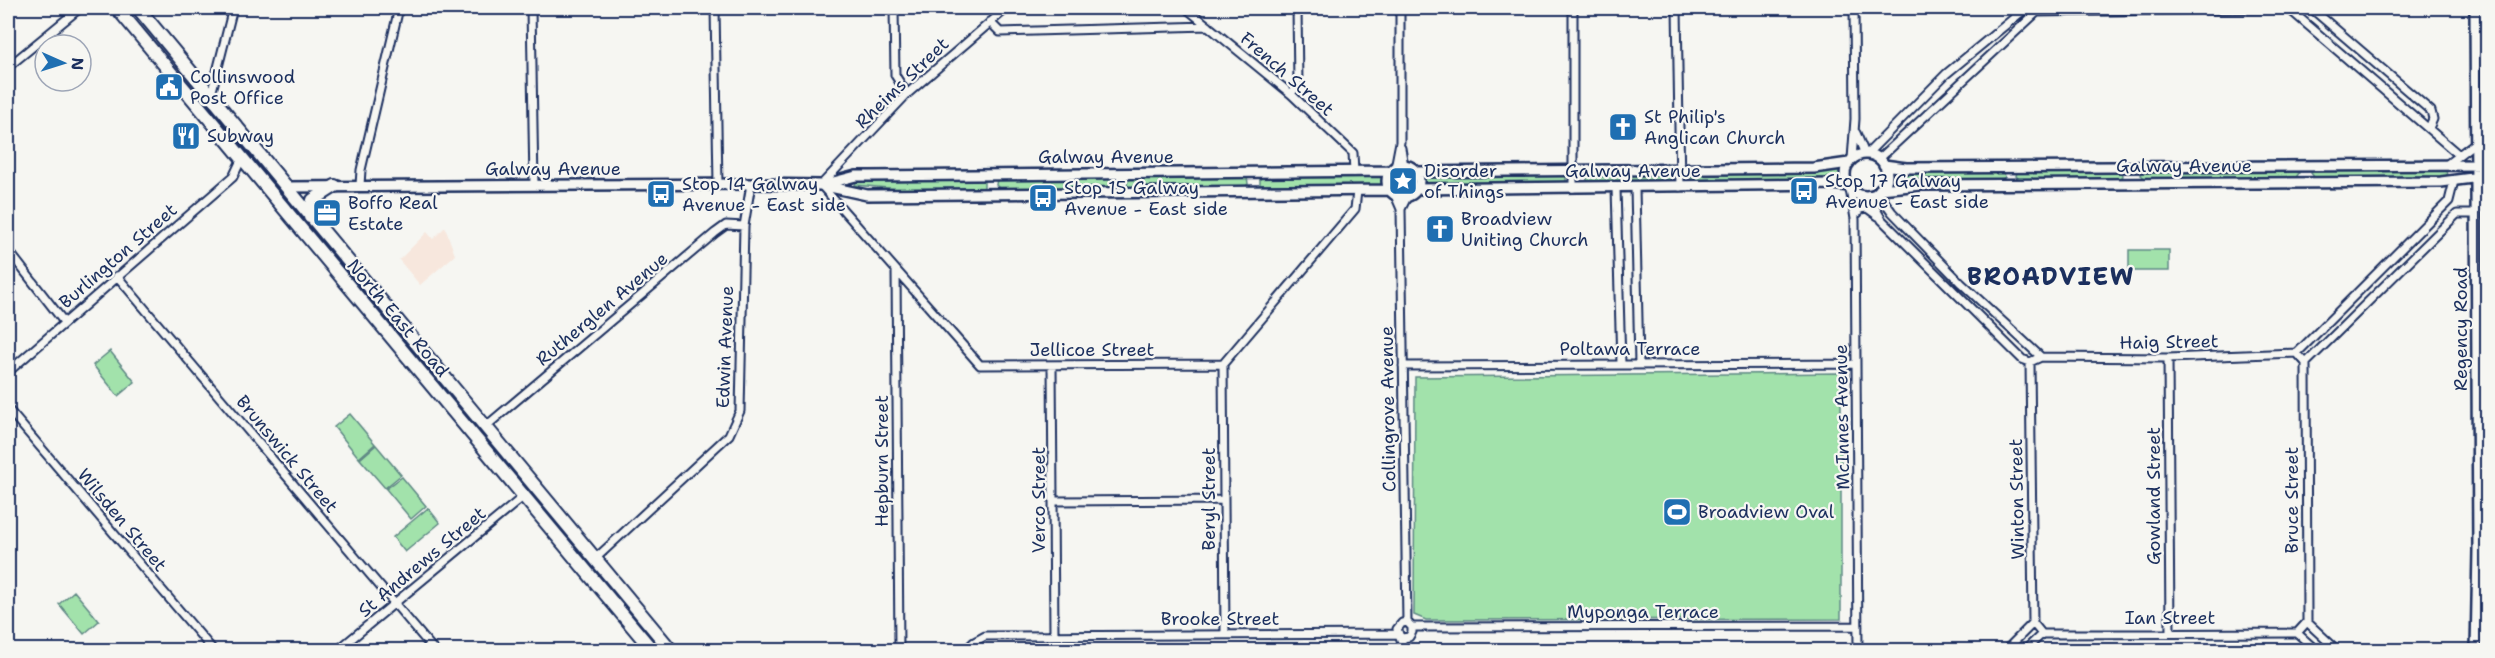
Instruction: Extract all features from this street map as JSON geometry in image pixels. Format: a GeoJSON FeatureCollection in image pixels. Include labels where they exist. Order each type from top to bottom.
{"type":"FeatureCollection","features":[{"type":"Feature","properties":{"kind":"highway","name":"North East Road"},"geometry":{"type":"LineString","coordinates":[[117,8],[652,651]]}},
{"type":"Feature","properties":{"kind":"highway","name":"North East Road"},"geometry":{"type":"LineString","coordinates":[[138,8],[671,651]]}},
{"type":"Feature","properties":{"kind":"highway"},"geometry":{"type":"LineString","coordinates":[[310,217],[313,200],[335,186]]}},
{"type":"Feature","properties":{"kind":"highway"},"geometry":{"type":"LineString","coordinates":[[270,192],[285,187]]}},
{"type":"Feature","properties":{"kind":"highway"},"geometry":{"type":"LineString","coordinates":[[524,496],[535,487]]}},
{"type":"Feature","properties":{"kind":"street"},"geometry":{"type":"LineString","coordinates":[[8,67],[80,8]]}},
{"type":"Feature","properties":{"kind":"street"},"geometry":{"type":"LineString","coordinates":[[211,97],[233,8]]}},
{"type":"Feature","properties":{"kind":"street"},"geometry":{"type":"LineString","coordinates":[[360,185],[361,170],[399,8]]}},
{"type":"Feature","properties":{"kind":"street"},"geometry":{"type":"LineString","coordinates":[[531,8],[534,185]]}},
{"type":"Feature","properties":{"kind":"street"},"geometry":{"type":"LineString","coordinates":[[715,8],[718,185]]}},
{"type":"Feature","properties":{"kind":"street"},"geometry":{"type":"LineString","coordinates":[[894,8],[895,75],[907,94]]}},
{"type":"Feature","properties":{"kind":"street","name":"Rheims Street"},"geometry":{"type":"LineString","coordinates":[[821,185],[907,94],[1007,8]]}},
{"type":"Feature","properties":{"kind":"street","name":"French Street"},"geometry":{"type":"LineString","coordinates":[[1186,8],[1291,94],[1353,153],[1354,172]]}},
{"type":"Feature","properties":{"kind":"street"},"geometry":{"type":"LineString","coordinates":[[1291,94],[1298,84],[1297,8]]}},
{"type":"Feature","properties":{"kind":"street"},"geometry":{"type":"LineString","coordinates":[[1397,168],[1416,172],[1419,182],[1417,189],[1407,197],[1393,193],[1388,183],[1397,168],[1400,142],[1400,8]]}},
{"type":"Feature","properties":{"kind":"street"},"geometry":{"type":"LineString","coordinates":[[1573,8],[1573,188]]}},
{"type":"Feature","properties":{"kind":"street"},"geometry":{"type":"LineString","coordinates":[[1677,8],[1680,187]]}},
{"type":"Feature","properties":{"kind":"street"},"geometry":{"type":"LineString","coordinates":[[1854,8],[1854,128],[1850,161],[1845,175],[1850,188],[1866,195],[1882,220]]}},
{"type":"Feature","properties":{"kind":"street"},"geometry":{"type":"LineString","coordinates":[[1850,161],[1866,154],[1946,74],[2025,8],[2037,12],[2165,8],[2305,8]]}},
{"type":"Feature","properties":{"kind":"street"},"geometry":{"type":"LineString","coordinates":[[2288,8],[2459,155]]}},
{"type":"Feature","properties":{"kind":"street"},"geometry":{"type":"LineString","coordinates":[[2311,8],[2431,111],[2433,119],[2429,128]]}},
{"type":"Feature","properties":{"kind":"street","name":"Regency Road"},"geometry":{"type":"LineString","coordinates":[[2475,8],[2476,214],[2483,434],[2483,550],[2476,651]]}},
{"type":"Feature","properties":{"kind":"street"},"geometry":{"type":"LineString","coordinates":[[2487,8],[2487,119]]}},
{"type":"Feature","properties":{"kind":"street"},"geometry":{"type":"LineString","coordinates":[[1881,162],[2037,12]]}},
{"type":"Feature","properties":{"kind":"street"},"geometry":{"type":"LineString","coordinates":[[990,22],[1000,32],[1208,26]]}},
{"type":"Feature","properties":{"kind":"street"},"geometry":{"type":"LineString","coordinates":[[2476,95],[2487,95]]}},
{"type":"Feature","properties":{"kind":"street"},"geometry":{"type":"LineString","coordinates":[[1854,128],[1857,140],[1866,154],[1881,162],[1886,178],[1879,190],[1866,195]]}},
{"type":"Feature","properties":{"kind":"street"},"geometry":{"type":"LineString","coordinates":[[1857,140],[1866,143],[1878,141]]}},
{"type":"Feature","properties":{"kind":"street"},"geometry":{"type":"LineString","coordinates":[[2446,165],[2476,142]]}},
{"type":"Feature","properties":{"kind":"street","name":"Burlington Street"},"geometry":{"type":"LineString","coordinates":[[8,372],[233,177],[242,158]]}},
{"type":"Feature","properties":{"kind":"street","name":"Galway Avenue"},"geometry":{"type":"LineString","coordinates":[[1416,172],[1814,168],[1850,161]]}},
{"type":"Feature","properties":{"kind":"street","name":"Galway Avenue"},"geometry":{"type":"LineString","coordinates":[[1881,162],[1918,168],[2487,165]]}},
{"type":"Feature","properties":{"kind":"street","name":"Galway Avenue"},"geometry":{"type":"LineString","coordinates":[[821,185],[863,176],[1354,172],[1397,168]]}},
{"type":"Feature","properties":{"kind":"street","name":"Galway Avenue"},"geometry":{"type":"LineString","coordinates":[[1879,190],[1921,185],[2454,181],[2487,176]]}},
{"type":"Feature","properties":{"kind":"street"},"geometry":{"type":"LineString","coordinates":[[2454,181],[2449,201],[2297,353],[2306,363],[2457,214],[2476,214]]}},
{"type":"Feature","properties":{"kind":"street","name":"Galway Avenue"},"geometry":{"type":"LineString","coordinates":[[285,187],[750,184],[821,185],[867,195],[1357,191],[1393,193]]}},
{"type":"Feature","properties":{"kind":"street","name":"Edwin Avenue"},"geometry":{"type":"LineString","coordinates":[[595,559],[729,435],[740,411],[744,226],[750,184]]}},
{"type":"Feature","properties":{"kind":"street","name":"Galway Avenue"},"geometry":{"type":"LineString","coordinates":[[1417,189],[1833,184],[1850,188]]}},
{"type":"Feature","properties":{"kind":"street","name":"Jellicoe Street"},"geometry":{"type":"LineString","coordinates":[[821,185],[980,365],[1223,364]]}},
{"type":"Feature","properties":{"kind":"street"},"geometry":{"type":"LineString","coordinates":[[1616,188],[1621,364]]}},
{"type":"Feature","properties":{"kind":"street"},"geometry":{"type":"LineString","coordinates":[[1635,188],[1638,364]]}},
{"type":"Feature","properties":{"kind":"street","name":"McInnes Avenue"},"geometry":{"type":"LineString","coordinates":[[1850,188],[1855,219],[1858,651]]}},
{"type":"Feature","properties":{"kind":"street"},"geometry":{"type":"LineString","coordinates":[[1879,190],[1892,212],[1961,283],[2041,357]]}},
{"type":"Feature","properties":{"kind":"street"},"geometry":{"type":"LineString","coordinates":[[1223,364],[1355,209],[1357,191]]}},
{"type":"Feature","properties":{"kind":"street","name":"Collingrove Avenue"},"geometry":{"type":"LineString","coordinates":[[1393,193],[1401,209],[1406,651]]}},
{"type":"Feature","properties":{"kind":"street","name":"McInnes Avenue"},"geometry":{"type":"LineString","coordinates":[[1855,219],[1866,195]]}},
{"type":"Feature","properties":{"kind":"street","name":"Collingrove Avenue"},"geometry":{"type":"LineString","coordinates":[[1401,209],[1407,197]]}},
{"type":"Feature","properties":{"kind":"street"},"geometry":{"type":"LineString","coordinates":[[1859,209],[1867,208],[1882,220],[2002,341],[2022,359],[2030,362]]}},
{"type":"Feature","properties":{"kind":"street","name":"Rutherglen Avenue"},"geometry":{"type":"LineString","coordinates":[[485,427],[715,233],[726,225],[744,226]]}},
{"type":"Feature","properties":{"kind":"street"},"geometry":{"type":"LineString","coordinates":[[8,250],[64,322]]}},
{"type":"Feature","properties":{"kind":"street","name":"Hepburn Street"},"geometry":{"type":"LineString","coordinates":[[896,272],[899,651]]}},
{"type":"Feature","properties":{"kind":"street","name":"Brunswick Street"},"geometry":{"type":"LineString","coordinates":[[117,276],[434,651]]}},
{"type":"Feature","properties":{"kind":"street","name":"Haig Street"},"geometry":{"type":"LineString","coordinates":[[2030,362],[2041,357],[2168,358],[2297,353]]}},
{"type":"Feature","properties":{"kind":"street","name":"Gowland Street"},"geometry":{"type":"LineString","coordinates":[[2168,358],[2170,633]]}},
{"type":"Feature","properties":{"kind":"street","name":"Winton Street"},"geometry":{"type":"LineString","coordinates":[[2030,362],[2033,623]]}},
{"type":"Feature","properties":{"kind":"street","name":"Bruce Street"},"geometry":{"type":"LineString","coordinates":[[2306,363],[2307,622]]}},
{"type":"Feature","properties":{"kind":"street","name":"Beryl Street"},"geometry":{"type":"LineString","coordinates":[[1223,364],[1225,634]]}},
{"type":"Feature","properties":{"kind":"street","name":"Poltawa Terrace"},"geometry":{"type":"LineString","coordinates":[[1403,366],[1856,364]]}},
{"type":"Feature","properties":{"kind":"street","name":"Verco Street"},"geometry":{"type":"LineString","coordinates":[[1052,365],[1055,501],[1054,634]]}},
{"type":"Feature","properties":{"kind":"street","name":"Wilsden Street"},"geometry":{"type":"LineString","coordinates":[[8,409],[213,651]]}},
{"type":"Feature","properties":{"kind":"street","name":"St Andrews Street"},"geometry":{"type":"LineString","coordinates":[[338,651],[524,496]]}},
{"type":"Feature","properties":{"kind":"street"},"geometry":{"type":"LineString","coordinates":[[1055,501],[1224,500]]}},
{"type":"Feature","properties":{"kind":"street"},"geometry":{"type":"LineString","coordinates":[[2316,651],[2298,633],[2307,622],[2337,651]]}},
{"type":"Feature","properties":{"kind":"street"},"geometry":{"type":"LineString","coordinates":[[2006,651],[2033,623],[2042,633],[2025,651]]}},
{"type":"Feature","properties":{"kind":"street","name":"Myponga Terrace"},"geometry":{"type":"LineString","coordinates":[[1405,630],[1858,626]]}},
{"type":"Feature","properties":{"kind":"street","name":"Brooke Street"},"geometry":{"type":"LineString","coordinates":[[1054,634],[1385,633],[1405,630]]}},
{"type":"Feature","properties":{"kind":"street","name":"Ian Street"},"geometry":{"type":"LineString","coordinates":[[2042,633],[2298,633]]}},
{"type":"Feature","properties":{"kind":"street"},"geometry":{"type":"LineString","coordinates":[[966,651],[974,642],[985,636],[1054,634]]}},
{"type":"Feature","properties":{"kind":"shaded area"},"geometry":{"type":"Polygon","coordinates":[[[445,227],[455,255],[420,285],[399,260],[427,232],[433,239],[445,227]]]}},
{"type":"Feature","properties":{"kind":"green space"},"geometry":{"type":"Polygon","coordinates":[[[1843,167],[1841,181],[1691,180],[1691,173],[1843,167]]]}},
{"type":"Feature","properties":{"kind":"green space"},"geometry":{"type":"Polygon","coordinates":[[[2411,167],[2446,170],[2447,176],[2315,178],[2311,173],[2312,169],[2411,167]]]}},
{"type":"Feature","properties":{"kind":"green space"},"geometry":{"type":"Polygon","coordinates":[[[1890,168],[2004,172],[2005,177],[2000,181],[1889,185],[1890,168]]]}},
{"type":"Feature","properties":{"kind":"green space"},"geometry":{"type":"Polygon","coordinates":[[[1403,169],[1411,173],[1415,181],[1411,189],[1403,193],[1395,189],[1391,181],[1395,173],[1403,169]]]}},
{"type":"Feature","properties":{"kind":"green space"},"geometry":{"type":"Polygon","coordinates":[[[2297,169],[2299,173],[2295,179],[2146,179],[2141,175],[2143,170],[2297,169]]]}},
{"type":"Feature","properties":{"kind":"green space"},"geometry":{"type":"Polygon","coordinates":[[[2122,171],[2123,176],[2119,180],[2021,181],[2016,176],[2017,172],[2122,171]]]}},
{"type":"Feature","properties":{"kind":"green space"},"geometry":{"type":"Polygon","coordinates":[[[1671,173],[1671,182],[1587,184],[1587,174],[1671,173]]]}},
{"type":"Feature","properties":{"kind":"green space"},"geometry":{"type":"Polygon","coordinates":[[[1382,174],[1383,186],[1260,185],[1260,176],[1382,174]]]}},
{"type":"Feature","properties":{"kind":"green space"},"geometry":{"type":"Polygon","coordinates":[[[1423,175],[1566,175],[1566,182],[1423,185],[1423,175]]]}},
{"type":"Feature","properties":{"kind":"green space"},"geometry":{"type":"Polygon","coordinates":[[[1247,176],[1248,184],[1244,187],[1130,188],[1127,185],[1128,177],[1247,176]]]}},
{"type":"Feature","properties":{"kind":"green space"},"geometry":{"type":"Polygon","coordinates":[[[1114,177],[1115,184],[1111,188],[1000,189],[996,185],[997,178],[1114,177]]]}},
{"type":"Feature","properties":{"kind":"green space"},"geometry":{"type":"Polygon","coordinates":[[[984,178],[982,189],[899,189],[855,185],[856,182],[984,178]]]}},
{"type":"Feature","properties":{"kind":"green space"},"geometry":{"type":"Polygon","coordinates":[[[2129,250],[2169,250],[2169,271],[2129,271],[2129,250]]]}},
{"type":"Feature","properties":{"kind":"green space"},"geometry":{"type":"Polygon","coordinates":[[[110,351],[135,382],[118,396],[93,365],[110,351]]]}},
{"type":"Feature","properties":{"kind":"green space"},"geometry":{"type":"Polygon","coordinates":[[[1841,373],[1841,619],[1426,620],[1414,615],[1415,377],[1841,373]]]}},
{"type":"Feature","properties":{"kind":"green space"},"geometry":{"type":"Polygon","coordinates":[[[350,414],[375,444],[359,458],[334,427],[350,414]]]}},
{"type":"Feature","properties":{"kind":"green space"},"geometry":{"type":"Polygon","coordinates":[[[376,445],[401,475],[385,488],[360,459],[376,445]]]}},
{"type":"Feature","properties":{"kind":"green space"},"geometry":{"type":"Polygon","coordinates":[[[402,477],[426,506],[411,519],[386,489],[402,477]]]}},
{"type":"Feature","properties":{"kind":"green space"},"geometry":{"type":"Polygon","coordinates":[[[428,508],[440,523],[405,552],[393,537],[428,508]]]}},
{"type":"Feature","properties":{"kind":"green space"},"geometry":{"type":"Polygon","coordinates":[[[74,591],[99,621],[84,634],[59,604],[74,591]]]}},
{"type":"Feature","properties":{"kind":"place","name":"Collinswood Post Office"},"geometry":{"type":"Point","coordinates":[169,87]}},
{"type":"Feature","properties":{"kind":"place","name":"St Philip's Anglican Church"},"geometry":{"type":"Point","coordinates":[1623,127]}},
{"type":"Feature","properties":{"kind":"place","name":"Subway"},"geometry":{"type":"Point","coordinates":[186,136]}},
{"type":"Feature","properties":{"kind":"place","name":"Disorder of Things"},"geometry":{"type":"Point","coordinates":[1403,181]}},
{"type":"Feature","properties":{"kind":"place","name":"Stop 17 Galway Avenue - East side"},"geometry":{"type":"Point","coordinates":[1804,191]}},
{"type":"Feature","properties":{"kind":"place","name":"Stop 14 Galway Avenue - East side"},"geometry":{"type":"Point","coordinates":[661,194]}},
{"type":"Feature","properties":{"kind":"place","name":"Stop 15 Galway Avenue - East side"},"geometry":{"type":"Point","coordinates":[1043,198]}},
{"type":"Feature","properties":{"kind":"place","name":"Boffo Real Estate"},"geometry":{"type":"Point","coordinates":[327,213]}},
{"type":"Feature","properties":{"kind":"place","name":"Broadview Uniting Church"},"geometry":{"type":"Point","coordinates":[1440,229]}},
{"type":"Feature","properties":{"kind":"place","name":"Broadview Oval"},"geometry":{"type":"Point","coordinates":[1677,512]}},
{"type":"Feature","properties":{"kind":"district","name":"BROADVIEW"},"geometry":{"type":"Point","coordinates":[2051,277]}}]}
